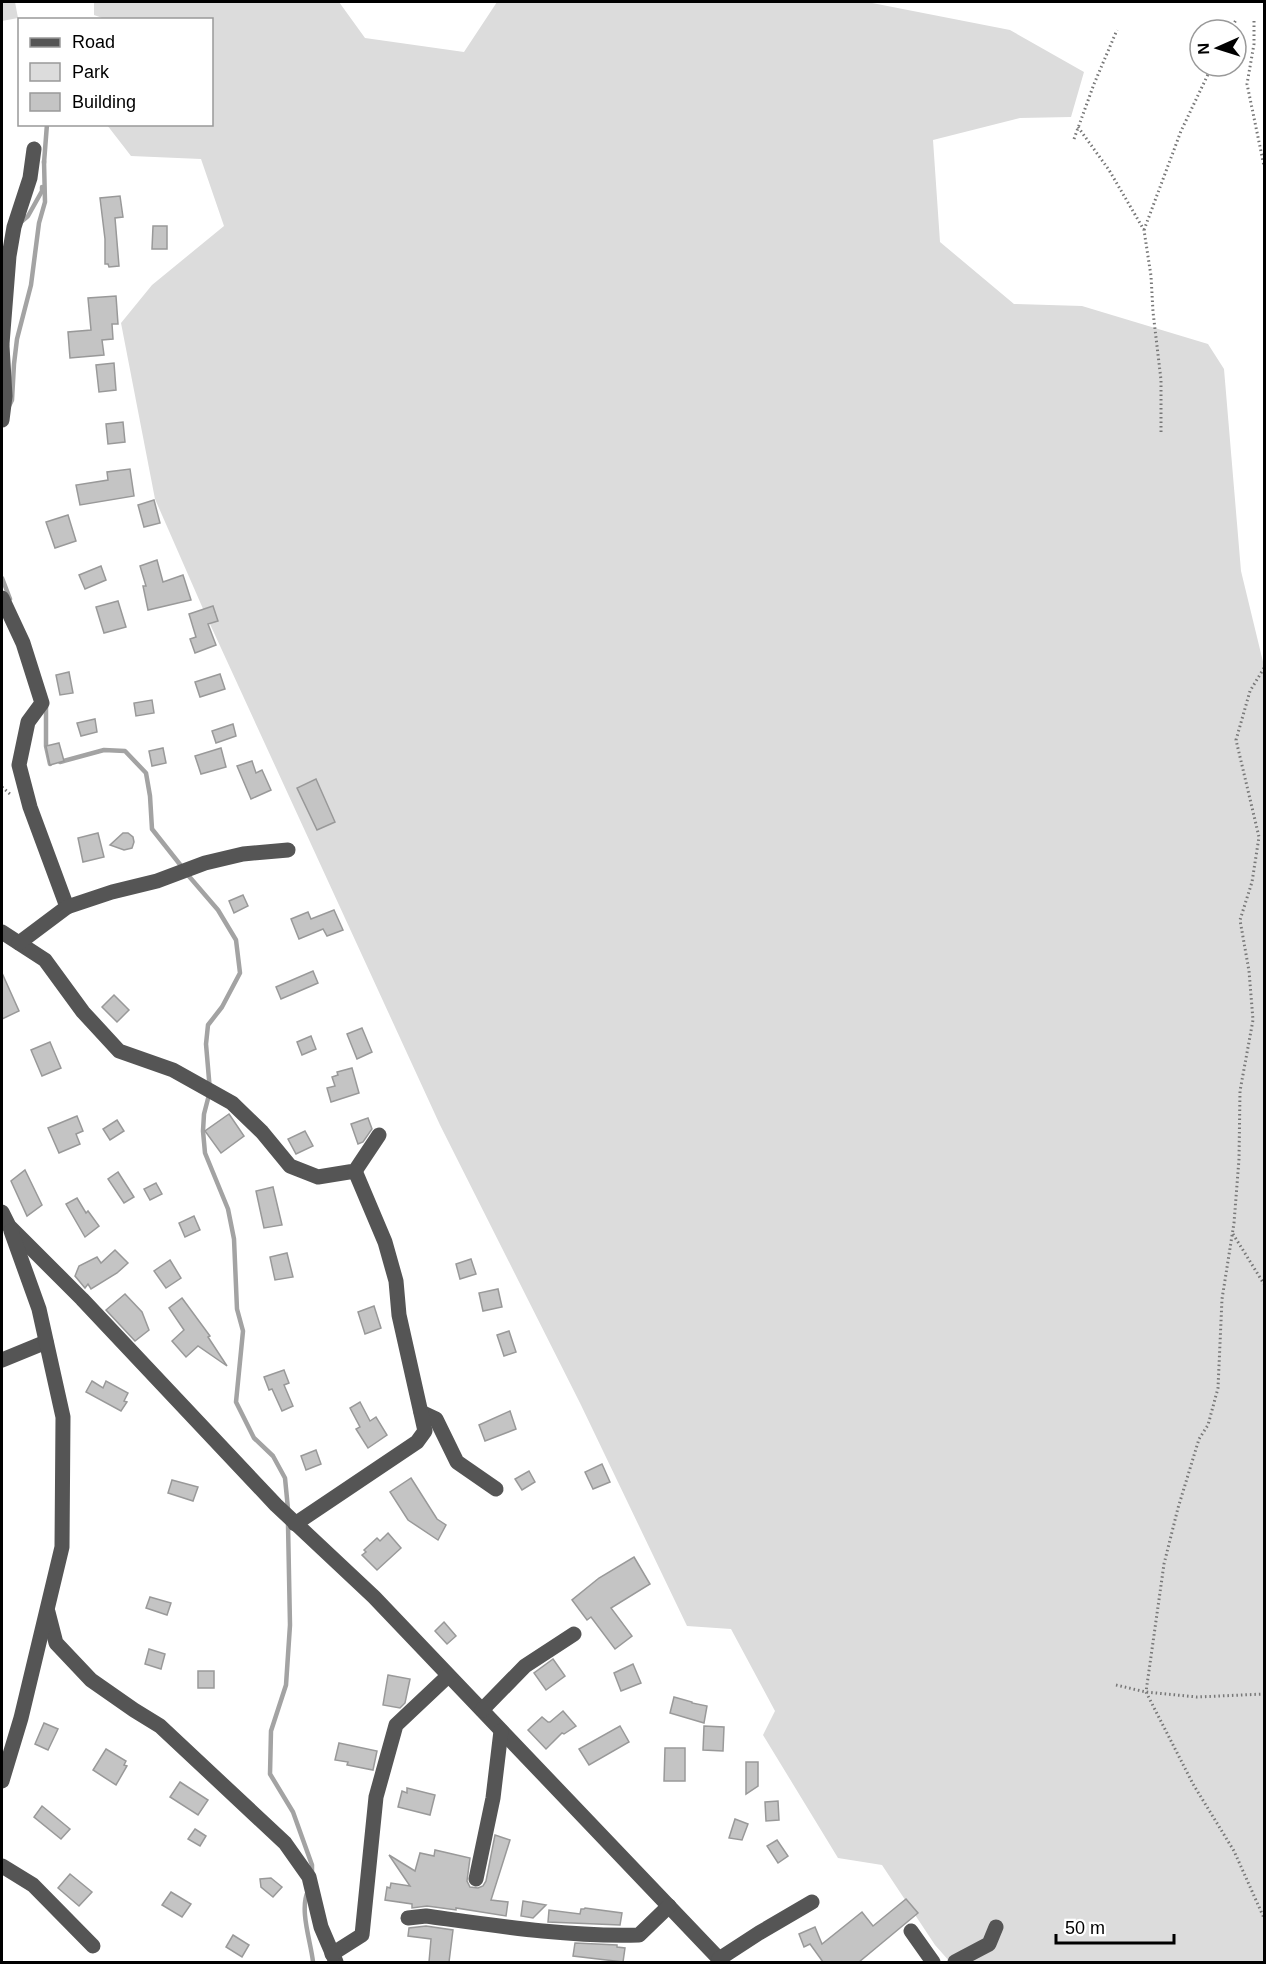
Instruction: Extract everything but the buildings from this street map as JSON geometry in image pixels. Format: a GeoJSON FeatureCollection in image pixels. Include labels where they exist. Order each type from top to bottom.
{"type":"FeatureCollection","features":[{"type":"Feature","properties":{"kind":"street"},"geometry":{"type":"LineString","coordinates":[[2,420],[5,396],[2,345],[9,256],[14,228],[30,178],[34,149]]}},
{"type":"Feature","properties":{"kind":"street"},"geometry":{"type":"LineString","coordinates":[[2,598],[23,643],[42,703],[28,722],[19,765],[30,807],[67,906]]}},
{"type":"Feature","properties":{"kind":"street"},"geometry":{"type":"LineString","coordinates":[[19,943],[67,906],[157,881],[205,863],[243,854],[288,850]]}},
{"type":"Feature","properties":{"kind":"street"},"geometry":{"type":"LineString","coordinates":[[2,932],[45,960],[83,1012],[119,1051],[173,1070],[232,1103],[262,1132],[290,1166],[318,1177],[355,1171],[380,1135]]}},
{"type":"Feature","properties":{"kind":"street"},"geometry":{"type":"LineString","coordinates":[[295,1524],[417,1442],[425,1431],[399,1314],[396,1281],[385,1242],[355,1171]]}},
{"type":"Feature","properties":{"kind":"street"},"geometry":{"type":"LineString","coordinates":[[2,1212],[39,1309],[63,1417],[62,1547],[21,1718],[2,1781]]}},
{"type":"Feature","properties":{"kind":"street"},"geometry":{"type":"LineString","coordinates":[[9,1226],[82,1299],[276,1505],[374,1597],[721,1961],[759,1933],[812,1902]]}},
{"type":"Feature","properties":{"kind":"street"},"geometry":{"type":"LineString","coordinates":[[2,1360],[46,1342]]}},
{"type":"Feature","properties":{"kind":"street"},"geometry":{"type":"LineString","coordinates":[[421,1412],[436,1419],[457,1462],[496,1489]]}},
{"type":"Feature","properties":{"kind":"street"},"geometry":{"type":"LineString","coordinates":[[47,1609],[56,1643],[90,1680],[160,1726],[285,1843],[309,1877],[330,1960],[362,1935],[376,1797],[396,1725],[448,1676]]}},
{"type":"Feature","properties":{"kind":"street"},"geometry":{"type":"LineString","coordinates":[[482,1710],[525,1666],[574,1634]]}},
{"type":"Feature","properties":{"kind":"street"},"geometry":{"type":"LineString","coordinates":[[476,1879],[493,1798],[501,1731]]}},
{"type":"Feature","properties":{"kind":"street"},"geometry":{"type":"LineString","coordinates":[[2,1866],[33,1885],[93,1946]]}},
{"type":"Feature","properties":{"kind":"street"},"geometry":{"type":"LineString","coordinates":[[408,1918],[426,1916],[551,1933],[603,1936],[639,1935],[669,1906]]}},
{"type":"Feature","properties":{"kind":"street"},"geometry":{"type":"LineString","coordinates":[[955,1962],[989,1944],[996,1927]]}},
{"type":"Feature","properties":{"kind":"street"},"geometry":{"type":"LineString","coordinates":[[911,1931],[933,1962]]}},
{"type":"Feature","properties":{"kind":"path"},"geometry":{"type":"LineString","coordinates":[[1254,21],[1254,44],[1247,84],[1264,165]]}},
{"type":"Feature","properties":{"kind":"path"},"geometry":{"type":"LineString","coordinates":[[1074,139],[1118,30]]}},
{"type":"Feature","properties":{"kind":"path"},"geometry":{"type":"LineString","coordinates":[[1144,230],[1181,130],[1206,78]]}},
{"type":"Feature","properties":{"kind":"path"},"geometry":{"type":"LineString","coordinates":[[1078,127],[1109,170],[1144,230],[1161,380],[1161,433]]}},
{"type":"Feature","properties":{"kind":"path"},"geometry":{"type":"LineString","coordinates":[[1264,668],[1250,691],[1236,740],[1259,837],[1252,882],[1240,920],[1249,971],[1253,1020],[1240,1091],[1239,1159],[1233,1232],[1222,1299],[1218,1388],[1208,1425],[1199,1439],[1164,1564],[1146,1692],[1193,1784],[1234,1851],[1264,1918]]}},
{"type":"Feature","properties":{"kind":"path"},"geometry":{"type":"LineString","coordinates":[[1233,1232],[1264,1284]]}},
{"type":"Feature","properties":{"kind":"path"},"geometry":{"type":"LineString","coordinates":[[1116,1685],[1146,1692],[1197,1697],[1264,1694]]}},
{"type":"Feature","properties":{"kind":"green space"},"geometry":{"type":"Polygon","coordinates":[[[2,2],[15,2],[18,18],[2,21],[2,2]]]}},
{"type":"Feature","properties":{"kind":"green space"},"geometry":{"type":"Polygon","coordinates":[[[94,2],[339,2],[365,38],[464,52],[497,2],[867,2],[1010,30],[1084,72],[1071,117],[1020,118],[933,140],[940,242],[1014,304],[1082,306],[1208,344],[1224,369],[1241,571],[1264,666],[1264,1962],[950,1962],[935,1945],[882,1865],[838,1858],[763,1735],[775,1711],[731,1629],[687,1626],[580,1403],[440,1125],[204,611],[155,499],[121,323],[152,285],[224,226],[201,159],[131,156],[108,126],[213,126],[213,18],[102,18],[94,15],[94,2]]]}},
{"type":"Feature","properties":{"kind":"waterway"},"geometry":{"type":"LineString","coordinates":[[44,163],[47,126]]}},
{"type":"Feature","properties":{"kind":"waterway"},"geometry":{"type":"LineString","coordinates":[[9,406],[12,400],[17,339],[31,285],[39,223],[45,202],[44,161]]}},
{"type":"Feature","properties":{"kind":"waterway"},"geometry":{"type":"LineString","coordinates":[[21,222],[28,216],[42,187]]}},
{"type":"Feature","properties":{"kind":"waterway"},"geometry":{"type":"LineString","coordinates":[[2,578],[10,599]]}},
{"type":"Feature","properties":{"kind":"waterway"},"geometry":{"type":"LineString","coordinates":[[46,704],[46,746],[50,764]]}},
{"type":"Feature","properties":{"kind":"waterway"},"geometry":{"type":"LineString","coordinates":[[60,762],[104,750],[125,751],[146,773],[152,829],[182,867]]}},
{"type":"Feature","properties":{"kind":"waterway"},"geometry":{"type":"LineString","coordinates":[[187,874],[218,910],[236,940],[240,973],[222,1007],[208,1025],[206,1044],[210,1091],[204,1114],[205,1153],[228,1209],[234,1239],[237,1309],[243,1331],[236,1402],[254,1438],[273,1456],[285,1478],[288,1509]]}},
{"type":"Feature","properties":{"kind":"waterway"},"geometry":{"type":"LineString","coordinates":[[288,1524],[290,1625],[286,1685],[271,1731],[270,1774],[293,1812],[312,1865],[312,1872]]}},
{"type":"Feature","properties":{"kind":"waterway"},"geometry":{"type":"LineString","coordinates":[[308,1891],[305,1917],[313,1962]]}}]}
